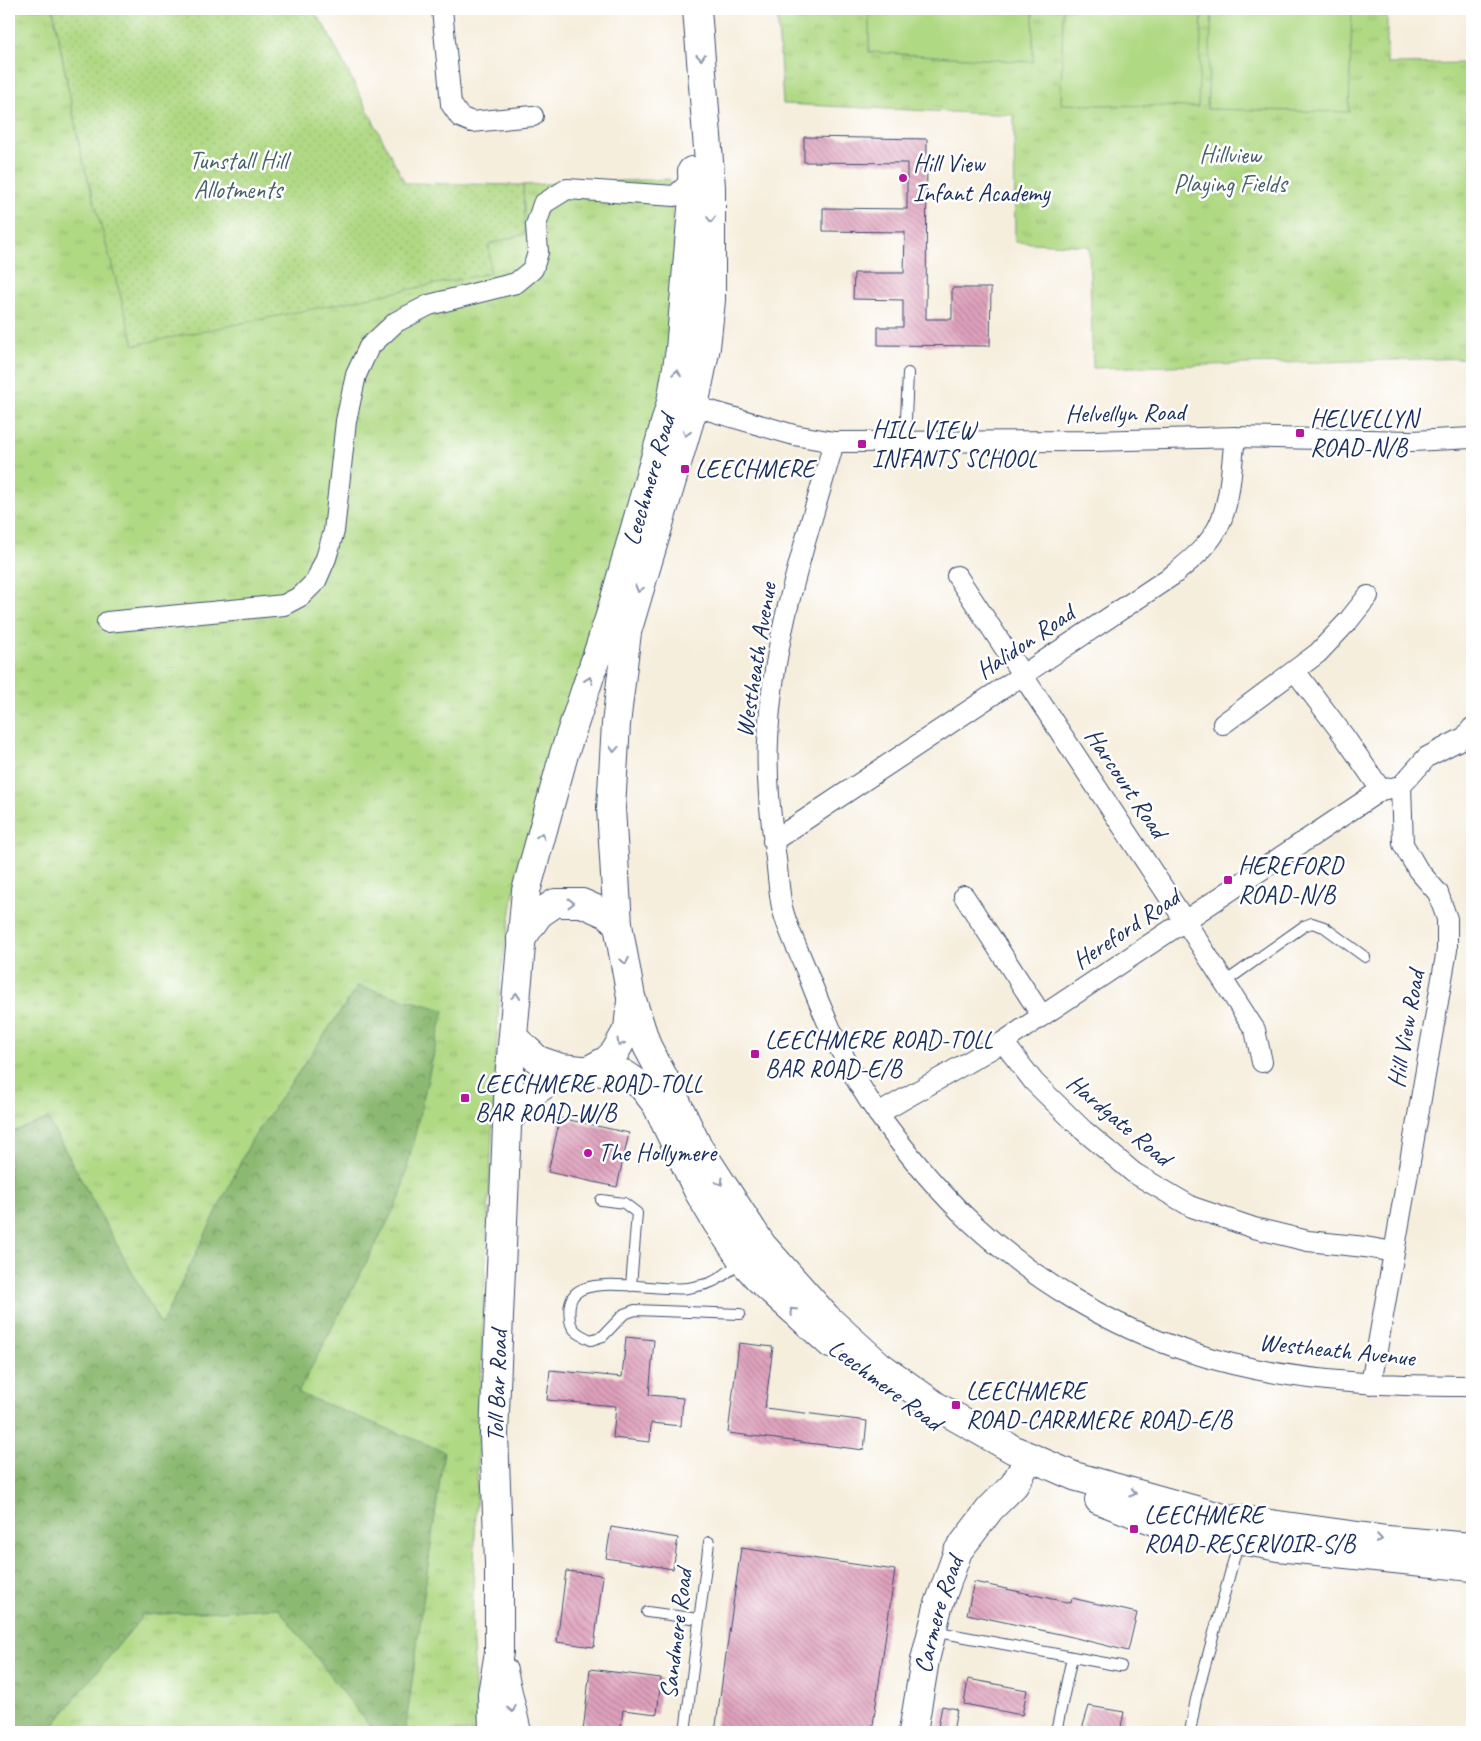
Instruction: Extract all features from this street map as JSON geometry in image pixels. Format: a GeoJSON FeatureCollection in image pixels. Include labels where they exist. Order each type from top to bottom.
{"type":"FeatureCollection","features":[{"type":"Feature","properties":{"kind":"main road","name":"Leechmere Road"},"geometry":{"type":"LineString","coordinates":[[679,9],[693,179],[680,350],[683,404],[627,632],[616,724],[610,808],[618,925],[632,997],[647,1046],[698,1147],[762,1245],[827,1318],[880,1366],[1018,1461],[1165,1524],[1278,1547],[1472,1567]]}},
{"type":"Feature","properties":{"kind":"main road","name":"Leechmere Road"},"geometry":{"type":"LineString","coordinates":[[509,1079],[526,891],[564,754],[683,404],[706,347],[711,300],[711,187],[697,9]]}},
{"type":"Feature","properties":{"kind":"main road"},"geometry":{"type":"LineString","coordinates":[[521,939],[539,914],[555,902],[582,903],[609,915],[618,925]]}},
{"type":"Feature","properties":{"kind":"main road"},"geometry":{"type":"LineString","coordinates":[[508,1120],[529,1095],[550,1081],[587,1071],[611,1056],[628,1029],[632,997]]}},
{"type":"Feature","properties":{"kind":"main road","name":"Leechmere Road"},"geometry":{"type":"LineString","coordinates":[[513,1036],[538,1060],[561,1068],[624,1074],[642,1086],[656,1104],[698,1191],[717,1223],[743,1261],[758,1278],[862,1370],[922,1416],[970,1446],[1220,1517],[1387,1540],[1472,1547]]}},
{"type":"Feature","properties":{"kind":"main road","name":"Toll Bar Road"},"geometry":{"type":"LineString","coordinates":[[493,1732],[492,1694],[499,1652],[499,1563],[494,1435],[509,1079]]}},
{"type":"Feature","properties":{"kind":"main road","name":"Carmere Road"},"geometry":{"type":"LineString","coordinates":[[913,1732],[925,1660],[932,1631],[958,1551],[990,1509],[1008,1492],[1018,1461]]}},
{"type":"Feature","properties":{"kind":"main road","name":"Toll Bar Road"},"geometry":{"type":"LineString","coordinates":[[499,1652],[517,1732]]}},
{"type":"Feature","properties":{"kind":"street"},"geometry":{"type":"LineString","coordinates":[[442,9],[451,104],[460,117],[472,122],[534,116]]}},
{"type":"Feature","properties":{"kind":"street"},"geometry":{"type":"LineString","coordinates":[[107,622],[284,604],[302,596],[316,581],[326,558],[334,531],[346,421],[356,375],[369,347],[396,322],[429,305],[516,283],[533,269],[538,252],[536,225],[543,204],[567,189],[676,196],[693,179]]}},
{"type":"Feature","properties":{"kind":"street","name":"Helvellyn Road"},"geometry":{"type":"LineString","coordinates":[[683,404],[794,434],[834,442],[1093,441],[1235,437],[1412,442],[1472,438]]}},
{"type":"Feature","properties":{"kind":"street","name":"Halidon Road"},"geometry":{"type":"LineString","coordinates":[[774,841],[1173,575],[1198,554],[1214,534],[1225,509],[1235,437]]}},
{"type":"Feature","properties":{"kind":"street","name":"Westheath Avenue"},"geometry":{"type":"LineString","coordinates":[[834,442],[782,635],[773,685],[768,739],[768,797],[782,908],[834,1037],[855,1078],[878,1114],[935,1185],[971,1221],[1012,1256],[1051,1284],[1094,1310],[1133,1330],[1189,1352],[1231,1364],[1296,1378],[1371,1384],[1472,1386]]}},
{"type":"Feature","properties":{"kind":"street","name":"Harcourt Road"},"geometry":{"type":"LineString","coordinates":[[957,576],[1185,920],[1255,1030],[1262,1062]]}},
{"type":"Feature","properties":{"kind":"street"},"geometry":{"type":"LineString","coordinates":[[1223,724],[1318,653],[1368,596]]}},
{"type":"Feature","properties":{"kind":"street"},"geometry":{"type":"LineString","coordinates":[[1295,671],[1344,736],[1381,790]]}},
{"type":"Feature","properties":{"kind":"street"},"geometry":{"type":"LineString","coordinates":[[1401,786],[1427,757],[1465,737],[1472,728]]}},
{"type":"Feature","properties":{"kind":"street","name":"Hereford Road"},"geometry":{"type":"LineString","coordinates":[[878,1114],[1003,1042],[1381,790],[1401,786]]}},
{"type":"Feature","properties":{"kind":"street","name":"Hill View Road"},"geometry":{"type":"LineString","coordinates":[[1371,1384],[1447,950],[1447,919],[1438,893],[1418,870],[1403,844],[1401,786]]}},
{"type":"Feature","properties":{"kind":"street"},"geometry":{"type":"LineString","coordinates":[[964,896],[1042,1016]]}},
{"type":"Feature","properties":{"kind":"street","name":"Hardgate Road"},"geometry":{"type":"LineString","coordinates":[[1003,1042],[1034,1082],[1083,1130],[1134,1173],[1192,1207],[1254,1228],[1308,1241],[1394,1252]]}},
{"type":"Feature","properties":{"kind":"lane"},"geometry":{"type":"LineString","coordinates":[[905,442],[908,373]]}},
{"type":"Feature","properties":{"kind":"lane"},"geometry":{"type":"LineString","coordinates":[[1224,982],[1304,926],[1312,923],[1324,927],[1365,957]]}},
{"type":"Feature","properties":{"kind":"lane"},"geometry":{"type":"LineString","coordinates":[[601,1200],[624,1203],[637,1213],[631,1286]]}},
{"type":"Feature","properties":{"kind":"lane"},"geometry":{"type":"LineString","coordinates":[[740,1314],[635,1310],[624,1314],[603,1336],[591,1340],[578,1334],[570,1324],[569,1307],[574,1294],[588,1287],[599,1285],[686,1288],[713,1282],[743,1261]]}},
{"type":"Feature","properties":{"kind":"lane"},"geometry":{"type":"LineString","coordinates":[[1190,1732],[1196,1699],[1240,1539]]}},
{"type":"Feature","properties":{"kind":"lane","name":"Sandmere Road"},"geometry":{"type":"LineString","coordinates":[[685,1732],[709,1542]]}},
{"type":"Feature","properties":{"kind":"lane"},"geometry":{"type":"LineString","coordinates":[[648,1612],[700,1619]]}},
{"type":"Feature","properties":{"kind":"lane"},"geometry":{"type":"LineString","coordinates":[[932,1631],[1121,1666]]}},
{"type":"Feature","properties":{"kind":"lane"},"geometry":{"type":"LineString","coordinates":[[1056,1732],[1072,1657]]}},
{"type":"Feature","properties":{"kind":"green space"},"geometry":{"type":"Polygon","coordinates":[[[9,9],[53,9],[81,154],[489,244],[525,234],[523,185],[670,179],[677,295],[665,390],[515,886],[500,979],[483,1317],[472,1622],[477,1732],[9,1732],[9,9]]]}},
{"type":"Feature","properties":{"kind":"green space","name":"Tunstall Hill Allotments"},"geometry":{"type":"Polygon","coordinates":[[[53,9],[312,9],[325,27],[405,183],[523,185],[525,234],[489,244],[490,273],[134,345],[81,154],[53,9]]]}},
{"type":"Feature","properties":{"kind":"green space","name":"Hillview Playing Fields"},"geometry":{"type":"Polygon","coordinates":[[[777,9],[1387,9],[1387,64],[1472,63],[1472,358],[1093,368],[1089,246],[1015,242],[1014,115],[783,104],[777,9]]]}},
{"type":"Feature","properties":{"kind":"green space"},"geometry":{"type":"Polygon","coordinates":[[[869,9],[1033,9],[1033,62],[869,52],[869,9]]]}},
{"type":"Feature","properties":{"kind":"green space"},"geometry":{"type":"Polygon","coordinates":[[[1063,9],[1202,9],[1198,107],[1061,104],[1063,9]]]}},
{"type":"Feature","properties":{"kind":"green space"},"geometry":{"type":"Polygon","coordinates":[[[1212,9],[1352,9],[1349,112],[1207,109],[1212,9]]]}},
{"type":"Feature","properties":{"kind":"green space"},"geometry":{"type":"Polygon","coordinates":[[[358,986],[444,1010],[400,1198],[298,1393],[444,1451],[405,1732],[374,1732],[278,1608],[143,1615],[48,1732],[9,1732],[9,1133],[48,1119],[161,1325],[251,1141],[358,986]]]}},
{"type":"Feature","properties":{"kind":"building"},"geometry":{"type":"Polygon","coordinates":[[[804,137],[927,139],[926,319],[952,319],[952,288],[991,288],[990,346],[878,345],[878,327],[903,327],[903,300],[853,299],[854,273],[904,273],[905,232],[823,231],[823,208],[907,209],[907,163],[804,162],[804,137]]]}},
{"type":"Feature","properties":{"kind":"building","name":"The Hollymere"},"geometry":{"type":"Polygon","coordinates":[[[560,1118],[629,1133],[617,1187],[548,1172],[560,1118]]]}},
{"type":"Feature","properties":{"kind":"building"},"geometry":{"type":"Polygon","coordinates":[[[626,1337],[654,1340],[649,1395],[683,1398],[681,1426],[651,1423],[650,1442],[613,1438],[616,1406],[547,1400],[550,1370],[622,1377],[626,1337]]]}},
{"type":"Feature","properties":{"kind":"building"},"geometry":{"type":"Polygon","coordinates":[[[739,1343],[773,1347],[765,1408],[867,1421],[864,1450],[728,1433],[739,1343]]]}},
{"type":"Feature","properties":{"kind":"building"},"geometry":{"type":"Polygon","coordinates":[[[611,1527],[678,1538],[673,1569],[606,1558],[611,1527]]]}},
{"type":"Feature","properties":{"kind":"building"},"geometry":{"type":"Polygon","coordinates":[[[741,1548],[895,1570],[872,1732],[715,1732],[741,1548]]]}},
{"type":"Feature","properties":{"kind":"building"},"geometry":{"type":"Polygon","coordinates":[[[566,1571],[603,1575],[594,1647],[557,1642],[566,1571]]]}},
{"type":"Feature","properties":{"kind":"building"},"geometry":{"type":"Polygon","coordinates":[[[974,1582],[1071,1603],[1072,1598],[1137,1613],[1128,1651],[967,1614],[974,1582]]]}},
{"type":"Feature","properties":{"kind":"building"},"geometry":{"type":"Polygon","coordinates":[[[590,1669],[661,1678],[657,1714],[623,1710],[620,1732],[583,1732],[590,1669]]]}},
{"type":"Feature","properties":{"kind":"building"},"geometry":{"type":"Polygon","coordinates":[[[968,1679],[1027,1690],[1022,1715],[964,1704],[968,1679]]]}},
{"type":"Feature","properties":{"kind":"building"},"geometry":{"type":"Polygon","coordinates":[[[942,1706],[957,1709],[953,1732],[937,1732],[942,1706]]]}},
{"type":"Feature","properties":{"kind":"building"},"geometry":{"type":"Polygon","coordinates":[[[1089,1706],[1124,1712],[1120,1732],[1081,1732],[1089,1706]]]}},
{"type":"Feature","properties":{"kind":"place","name":"Hill View Infant Academy"},"geometry":{"type":"Point","coordinates":[903,178]}},
{"type":"Feature","properties":{"kind":"place","name":"HELVELLYN ROAD-N/B"},"geometry":{"type":"Point","coordinates":[1300,433]}},
{"type":"Feature","properties":{"kind":"place","name":"HILL VIEW INFANTS SCHOOL"},"geometry":{"type":"Point","coordinates":[862,444]}},
{"type":"Feature","properties":{"kind":"place","name":"LEECHMERE"},"geometry":{"type":"Point","coordinates":[685,469]}},
{"type":"Feature","properties":{"kind":"place","name":"HEREFORD ROAD-N/B"},"geometry":{"type":"Point","coordinates":[1228,880]}},
{"type":"Feature","properties":{"kind":"place","name":"LEECHMERE ROAD-TOLL BAR ROAD-E/B"},"geometry":{"type":"Point","coordinates":[755,1054]}},
{"type":"Feature","properties":{"kind":"place","name":"LEECHMERE ROAD-TOLL BAR ROAD-W/B"},"geometry":{"type":"Point","coordinates":[465,1098]}},
{"type":"Feature","properties":{"kind":"place","name":"The Hollymere"},"geometry":{"type":"Point","coordinates":[588,1153]}},
{"type":"Feature","properties":{"kind":"place","name":"LEECHMERE ROAD-CARRMERE ROAD-E/B"},"geometry":{"type":"Point","coordinates":[956,1405]}},
{"type":"Feature","properties":{"kind":"place","name":"LEECHMERE ROAD-RESERVOIR-S/B"},"geometry":{"type":"Point","coordinates":[1134,1529]}}]}
